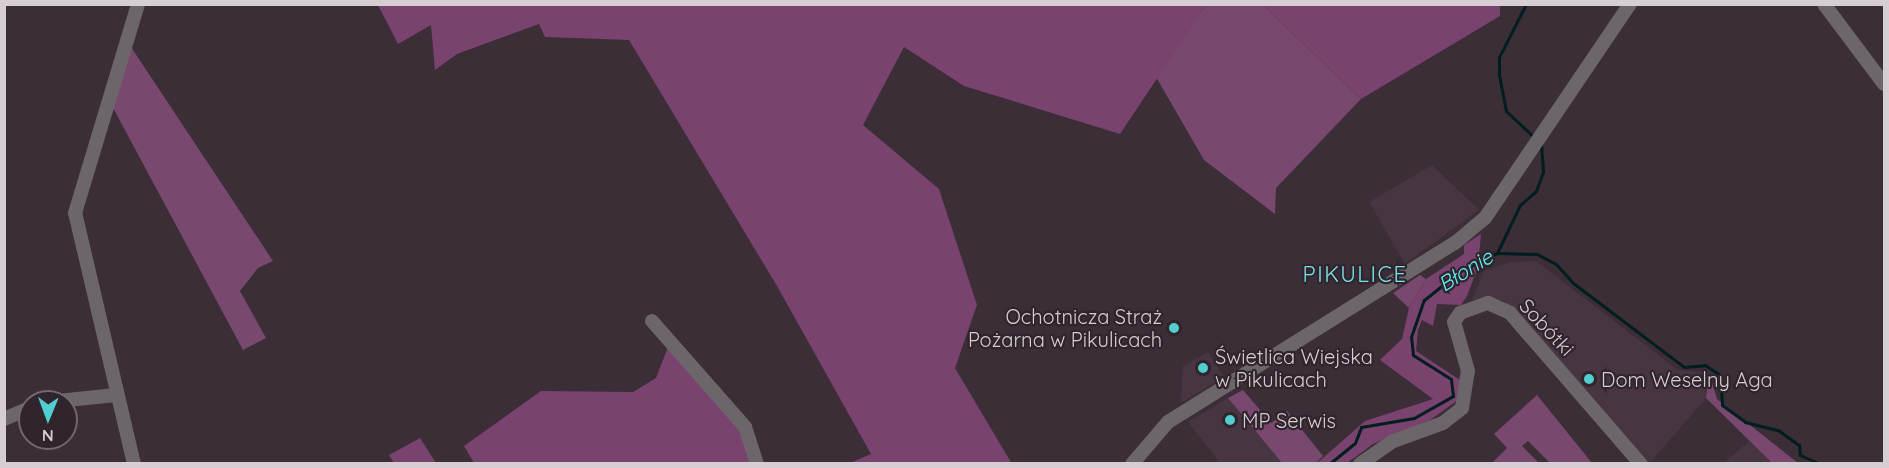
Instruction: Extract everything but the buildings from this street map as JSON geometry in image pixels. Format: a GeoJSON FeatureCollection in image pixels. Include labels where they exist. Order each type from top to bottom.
{"type":"FeatureCollection","features":[{"type":"Feature","properties":{"kind":"street"},"geometry":{"type":"LineString","coordinates":[[134,464],[77,238],[75,206],[138,4]]}},
{"type":"Feature","properties":{"kind":"street"},"geometry":{"type":"LineString","coordinates":[[1132,464],[1168,422],[1455,243],[1485,217],[1630,4]]}},
{"type":"Feature","properties":{"kind":"street"},"geometry":{"type":"LineString","coordinates":[[1824,4],[1884,84]]}},
{"type":"Feature","properties":{"kind":"street","name":"Sobótki"},"geometry":{"type":"LineString","coordinates":[[1360,464],[1391,442],[1443,423],[1462,408],[1468,371],[1454,322],[1460,313],[1488,303],[1510,313],[1641,464]]}},
{"type":"Feature","properties":{"kind":"street"},"geometry":{"type":"LineString","coordinates":[[652,321],[745,427],[757,464]]}},
{"type":"Feature","properties":{"kind":"street"},"geometry":{"type":"LineString","coordinates":[[78,399],[116,395]]}},
{"type":"Feature","properties":{"kind":"street"},"geometry":{"type":"LineString","coordinates":[[4,419],[18,413]]}},
{"type":"Feature","properties":{"kind":"shaded area"},"geometry":{"type":"Polygon","coordinates":[[[1500,4],[1500,16],[1361,99],[1263,5],[1500,4]]]}},
{"type":"Feature","properties":{"kind":"shaded area"},"geometry":{"type":"Polygon","coordinates":[[[378,5],[1206,5],[1120,134],[964,86],[904,47],[863,125],[939,189],[977,305],[955,368],[1012,464],[850,463],[871,454],[777,286],[629,40],[545,37],[539,24],[457,54],[435,70],[431,25],[398,44],[378,5]]]}},
{"type":"Feature","properties":{"kind":"shaded area"},"geometry":{"type":"Polygon","coordinates":[[[1206,5],[1263,5],[1361,99],[1276,188],[1275,214],[1204,160],[1156,77],[1206,5]]]}},
{"type":"Feature","properties":{"kind":"shaded area"},"geometry":{"type":"Polygon","coordinates":[[[131,47],[273,261],[258,268],[240,291],[266,338],[243,350],[112,106],[131,47]]]}},
{"type":"Feature","properties":{"kind":"shaded area"},"geometry":{"type":"Polygon","coordinates":[[[1432,165],[1479,210],[1405,264],[1369,202],[1432,165]]]}},
{"type":"Feature","properties":{"kind":"shaded area"},"geometry":{"type":"Polygon","coordinates":[[[1481,234],[1478,267],[1467,296],[1461,305],[1437,304],[1433,326],[1422,320],[1418,330],[1416,351],[1463,382],[1458,400],[1430,420],[1373,444],[1347,463],[1316,464],[1365,421],[1433,399],[1380,360],[1402,339],[1409,308],[1426,279],[1464,254],[1464,245],[1481,234]]]}},
{"type":"Feature","properties":{"kind":"shaded area"},"geometry":{"type":"Polygon","coordinates":[[[1536,261],[1678,370],[1709,373],[1706,398],[1650,463],[1503,300],[1472,300],[1484,271],[1510,262],[1536,261]]]}},
{"type":"Feature","properties":{"kind":"shaded area"},"geometry":{"type":"Polygon","coordinates":[[[1420,275],[1426,279],[1409,308],[1393,293],[1420,275]]]}},
{"type":"Feature","properties":{"kind":"shaded area"},"geometry":{"type":"Polygon","coordinates":[[[668,347],[741,430],[752,463],[474,463],[464,446],[541,391],[633,392],[656,378],[668,347]]]}},
{"type":"Feature","properties":{"kind":"shaded area"},"geometry":{"type":"Polygon","coordinates":[[[1208,352],[1224,377],[1181,403],[1183,366],[1208,352]]]}},
{"type":"Feature","properties":{"kind":"shaded area"},"geometry":{"type":"Polygon","coordinates":[[[1709,373],[1717,399],[1798,463],[1772,463],[1706,398],[1709,373]]]}},
{"type":"Feature","properties":{"kind":"shaded area"},"geometry":{"type":"Polygon","coordinates":[[[1243,390],[1271,423],[1287,411],[1323,456],[1316,463],[1282,463],[1228,398],[1243,390]]]}},
{"type":"Feature","properties":{"kind":"shaded area"},"geometry":{"type":"Polygon","coordinates":[[[1537,395],[1592,463],[1550,463],[1528,441],[1522,446],[1539,463],[1492,463],[1507,448],[1494,434],[1537,395]]]}},
{"type":"Feature","properties":{"kind":"shaded area"},"geometry":{"type":"Polygon","coordinates":[[[1228,398],[1282,463],[1220,463],[1188,422],[1228,398]]]}},
{"type":"Feature","properties":{"kind":"shaded area"},"geometry":{"type":"Polygon","coordinates":[[[420,438],[436,463],[394,463],[389,455],[420,438]]]}},
{"type":"Feature","properties":{"kind":"shaded area"},"geometry":{"type":"Polygon","coordinates":[[[1749,441],[1772,463],[1724,463],[1749,441]]]}},
{"type":"Feature","properties":{"kind":"waterway","name":"Błonie"},"geometry":{"type":"LineString","coordinates":[[1526,4],[1499,57],[1499,75],[1506,111],[1535,138]]}},
{"type":"Feature","properties":{"kind":"waterway","name":"Błonie"},"geometry":{"type":"LineString","coordinates":[[1329,464],[1355,443],[1361,427],[1414,418],[1453,396],[1451,379],[1413,355],[1411,337],[1424,300],[1459,272],[1497,253],[1520,205],[1536,191],[1543,172],[1541,145]]}},
{"type":"Feature","properties":{"kind":"waterway"},"geometry":{"type":"LineString","coordinates":[[1497,253],[1537,254],[1556,264],[1573,283],[1684,367],[1705,365],[1720,375],[1722,405],[1745,422],[1778,430],[1799,445],[1800,455],[1820,464]]}},
{"type":"Feature","properties":{"kind":"place","name":"Ochotnicza Straż Pożarna w Pikulicach"},"geometry":{"type":"Point","coordinates":[1174,328]}},
{"type":"Feature","properties":{"kind":"place","name":"Świetlica Wiejska w Pikulicach"},"geometry":{"type":"Point","coordinates":[1203,368]}},
{"type":"Feature","properties":{"kind":"place","name":"Dom Weselny Aga"},"geometry":{"type":"Point","coordinates":[1589,379]}},
{"type":"Feature","properties":{"kind":"place","name":"MP Serwis"},"geometry":{"type":"Point","coordinates":[1230,420]}},
{"type":"Feature","properties":{"kind":"district","name":"PIKULICE"},"geometry":{"type":"Point","coordinates":[1355,275]}}]}
